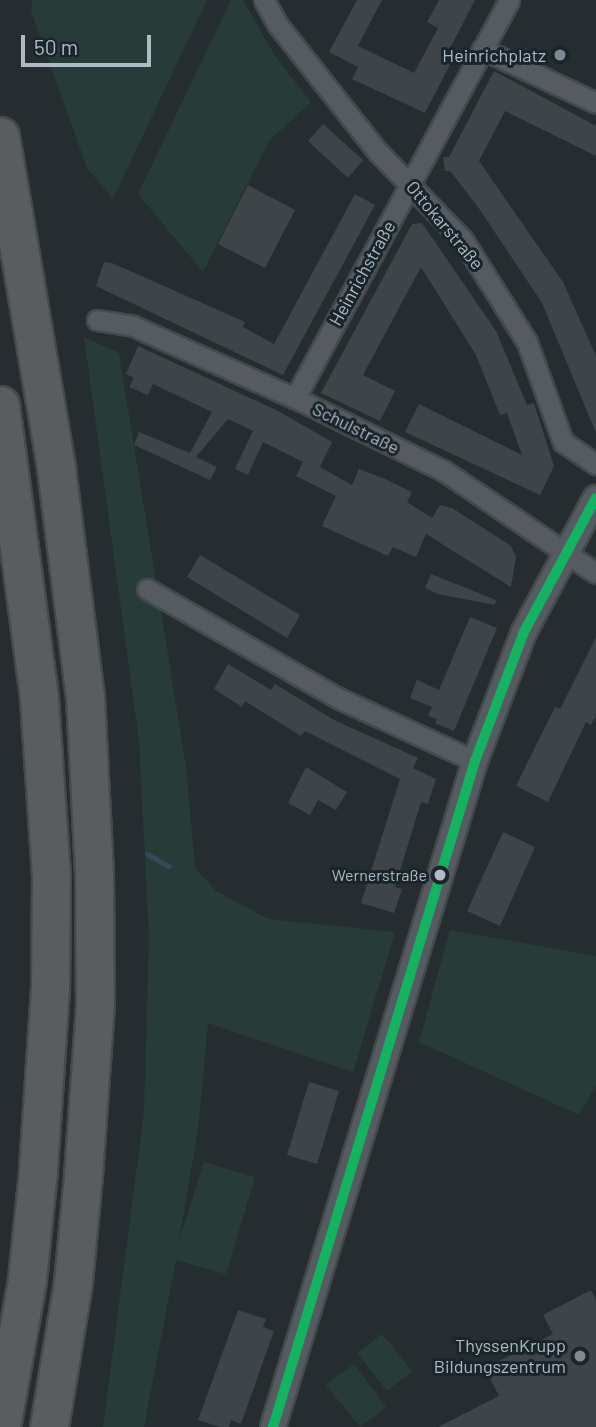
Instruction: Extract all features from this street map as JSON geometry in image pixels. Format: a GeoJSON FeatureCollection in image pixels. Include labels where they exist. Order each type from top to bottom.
{"type":"FeatureCollection","features":[{"type":"Feature","properties":{"kind":"highway"},"geometry":{"type":"LineString","coordinates":[[0,136],[61,508],[85,696],[94,872],[95,1004],[83,1176],[73,1282],[49,1427]]}},
{"type":"Feature","properties":{"kind":"highway"},"geometry":{"type":"LineString","coordinates":[[0,405],[39,699],[51,877],[50,988],[38,1171],[27,1280],[1,1427]]}},
{"type":"Feature","properties":{"kind":"street","name":"Ottokarstraße"},"geometry":{"type":"LineString","coordinates":[[264,0],[278,25],[378,152],[411,183],[463,240],[504,300],[527,342],[563,442],[596,464]]}},
{"type":"Feature","properties":{"kind":"street","name":"Heinrichstraße"},"geometry":{"type":"LineString","coordinates":[[295,398],[509,0]]}},
{"type":"Feature","properties":{"kind":"street"},"geometry":{"type":"LineString","coordinates":[[482,49],[596,103]]}},
{"type":"Feature","properties":{"kind":"street","name":"Schulstraße"},"geometry":{"type":"LineString","coordinates":[[97,320],[133,326],[295,398],[444,471],[596,573]]}},
{"type":"Feature","properties":{"kind":"street"},"geometry":{"type":"LineString","coordinates":[[273,1427],[475,761],[524,632],[564,552],[596,498]]}},
{"type":"Feature","properties":{"kind":"street"},"geometry":{"type":"LineString","coordinates":[[147,589],[338,698],[475,761]]}},
{"type":"Feature","properties":{"kind":"green space"},"geometry":{"type":"Polygon","coordinates":[[[32,0],[207,0],[113,199],[87,168],[31,11],[32,0]]]}},
{"type":"Feature","properties":{"kind":"green space"},"geometry":{"type":"Polygon","coordinates":[[[231,0],[243,0],[275,56],[311,102],[269,141],[203,272],[138,194],[231,0]]]}},
{"type":"Feature","properties":{"kind":"green space"},"geometry":{"type":"Polygon","coordinates":[[[84,337],[119,353],[186,766],[195,868],[216,891],[268,919],[395,932],[353,1072],[208,1023],[198,1130],[179,1241],[204,1162],[255,1177],[226,1274],[176,1260],[144,1427],[103,1427],[144,1112],[149,936],[139,741],[84,337]]]}},
{"type":"Feature","properties":{"kind":"green space"},"geometry":{"type":"Polygon","coordinates":[[[450,930],[596,956],[596,1085],[579,1115],[419,1042],[450,930]]]}},
{"type":"Feature","properties":{"kind":"green space"},"geometry":{"type":"Polygon","coordinates":[[[382,1334],[412,1371],[387,1391],[357,1353],[382,1334]]]}},
{"type":"Feature","properties":{"kind":"green space"},"geometry":{"type":"Polygon","coordinates":[[[354,1364],[386,1407],[360,1427],[326,1385],[354,1364]]]}},
{"type":"Feature","properties":{"kind":"building"},"geometry":{"type":"Polygon","coordinates":[[[357,0],[382,0],[358,46],[414,73],[438,28],[427,22],[439,0],[475,0],[450,48],[457,51],[425,113],[352,79],[358,67],[329,52],[357,0]]]}},
{"type":"Feature","properties":{"kind":"building"},"geometry":{"type":"Polygon","coordinates":[[[494,71],[596,126],[596,156],[505,111],[479,161],[563,282],[596,356],[596,433],[542,303],[478,207],[450,171],[445,171],[443,157],[449,157],[494,71]]]}},
{"type":"Feature","properties":{"kind":"building"},"geometry":{"type":"Polygon","coordinates":[[[323,124],[363,160],[348,178],[308,141],[323,124]]]}},
{"type":"Feature","properties":{"kind":"building"},"geometry":{"type":"Polygon","coordinates":[[[248,185],[295,210],[265,268],[218,244],[248,185]]]}},
{"type":"Feature","properties":{"kind":"building"},"geometry":{"type":"Polygon","coordinates":[[[355,194],[375,205],[283,375],[96,286],[104,262],[112,263],[245,322],[243,327],[274,344],[355,194]]]}},
{"type":"Feature","properties":{"kind":"building"},"geometry":{"type":"Polygon","coordinates":[[[422,223],[496,331],[527,405],[534,403],[554,466],[540,495],[405,432],[419,404],[522,455],[507,413],[500,415],[476,355],[421,267],[363,375],[395,391],[380,421],[321,393],[412,224],[422,223]]]}},
{"type":"Feature","properties":{"kind":"building"},"geometry":{"type":"Polygon","coordinates":[[[138,346],[278,411],[332,442],[320,467],[352,485],[359,469],[412,492],[407,502],[432,518],[440,505],[452,508],[511,546],[516,557],[511,587],[426,534],[416,557],[393,547],[388,556],[322,526],[336,496],[296,476],[303,462],[263,442],[248,475],[235,469],[253,431],[228,419],[196,457],[217,467],[210,480],[134,445],[139,432],[190,453],[212,412],[153,384],[148,395],[129,387],[134,378],[126,374],[138,346]]]}},
{"type":"Feature","properties":{"kind":"building"},"geometry":{"type":"Polygon","coordinates":[[[200,555],[300,615],[287,638],[187,577],[200,555]]]}},
{"type":"Feature","properties":{"kind":"building"},"geometry":{"type":"Polygon","coordinates":[[[431,574],[496,600],[495,605],[438,594],[425,588],[431,574]]]}},
{"type":"Feature","properties":{"kind":"building"},"geometry":{"type":"Polygon","coordinates":[[[470,617],[497,628],[454,731],[435,723],[437,719],[428,716],[432,707],[410,698],[417,680],[439,690],[470,617]]]}},
{"type":"Feature","properties":{"kind":"building"},"geometry":{"type":"Polygon","coordinates":[[[596,637],[596,716],[591,725],[586,722],[548,802],[516,786],[555,707],[560,709],[596,637]]]}},
{"type":"Feature","properties":{"kind":"building"},"geometry":{"type":"Polygon","coordinates":[[[228,664],[271,690],[275,684],[334,720],[418,758],[413,768],[436,779],[428,804],[421,802],[395,887],[402,889],[394,913],[361,903],[400,779],[305,731],[301,736],[245,701],[242,707],[214,689],[228,664]]]}},
{"type":"Feature","properties":{"kind":"building"},"geometry":{"type":"Polygon","coordinates":[[[306,767],[347,792],[336,810],[318,800],[310,815],[288,803],[306,767]]]}},
{"type":"Feature","properties":{"kind":"building"},"geometry":{"type":"Polygon","coordinates":[[[503,832],[535,847],[500,926],[467,911],[503,832]]]}},
{"type":"Feature","properties":{"kind":"building"},"geometry":{"type":"Polygon","coordinates":[[[309,1082],[339,1091],[317,1164],[287,1155],[309,1082]]]}},
{"type":"Feature","properties":{"kind":"building","name":"ThyssenKrupp Bildungszentrum"},"geometry":{"type":"Polygon","coordinates":[[[591,1290],[596,1300],[596,1427],[438,1427],[499,1396],[485,1368],[553,1334],[543,1315],[591,1290]]]}},
{"type":"Feature","properties":{"kind":"building"},"geometry":{"type":"Polygon","coordinates":[[[238,1310],[266,1319],[263,1327],[274,1331],[241,1424],[231,1420],[229,1427],[220,1427],[198,1420],[238,1310]]]}},
{"type":"Feature","properties":{"kind":"waterway"},"geometry":{"type":"LineString","coordinates":[[147,854],[169,866]]}},
{"type":"Feature","properties":{"kind":"transit line"},"geometry":{"type":"LineString","coordinates":[[273,1427],[475,761],[524,632],[596,498]]}},
{"type":"Feature","properties":{"kind":"place","name":"Heinrichplatz"},"geometry":{"type":"Point","coordinates":[560,55]}},
{"type":"Feature","properties":{"kind":"place","name":"Wernerstraße"},"geometry":{"type":"Point","coordinates":[440,875]}},
{"type":"Feature","properties":{"kind":"place","name":"ThyssenKrupp Bildungszentrum"},"geometry":{"type":"Point","coordinates":[580,1356]}}]}
